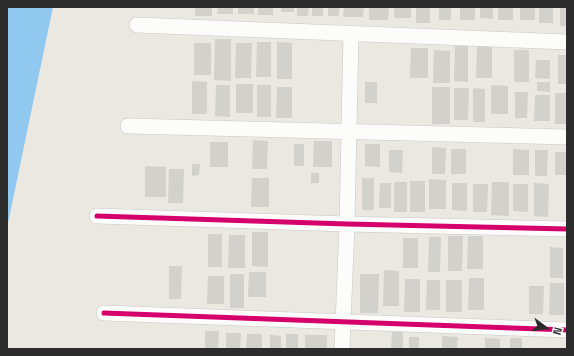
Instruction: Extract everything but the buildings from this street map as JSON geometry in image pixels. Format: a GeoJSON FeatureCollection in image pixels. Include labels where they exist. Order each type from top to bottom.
{"type":"FeatureCollection","features":[{"type":"Feature","properties":{"kind":"street"},"geometry":{"type":"LineString","coordinates":[[137,25],[567,42]]}},
{"type":"Feature","properties":{"kind":"street"},"geometry":{"type":"LineString","coordinates":[[342,349],[352,33]]}},
{"type":"Feature","properties":{"kind":"street"},"geometry":{"type":"LineString","coordinates":[[128,126],[567,137]]}},
{"type":"Feature","properties":{"kind":"street"},"geometry":{"type":"LineString","coordinates":[[96,216],[567,229]]}},
{"type":"Feature","properties":{"kind":"street"},"geometry":{"type":"LineString","coordinates":[[104,313],[567,330]]}},
{"type":"Feature","properties":{"kind":"water"},"geometry":{"type":"Polygon","coordinates":[[[7,7],[53,7],[7,228],[7,7]]]}},
{"type":"Feature","properties":{"kind":"cycle path"},"geometry":{"type":"LineString","coordinates":[[97,216],[567,229]]}},
{"type":"Feature","properties":{"kind":"cycle path"},"geometry":{"type":"LineString","coordinates":[[104,313],[567,330]]}}]}
